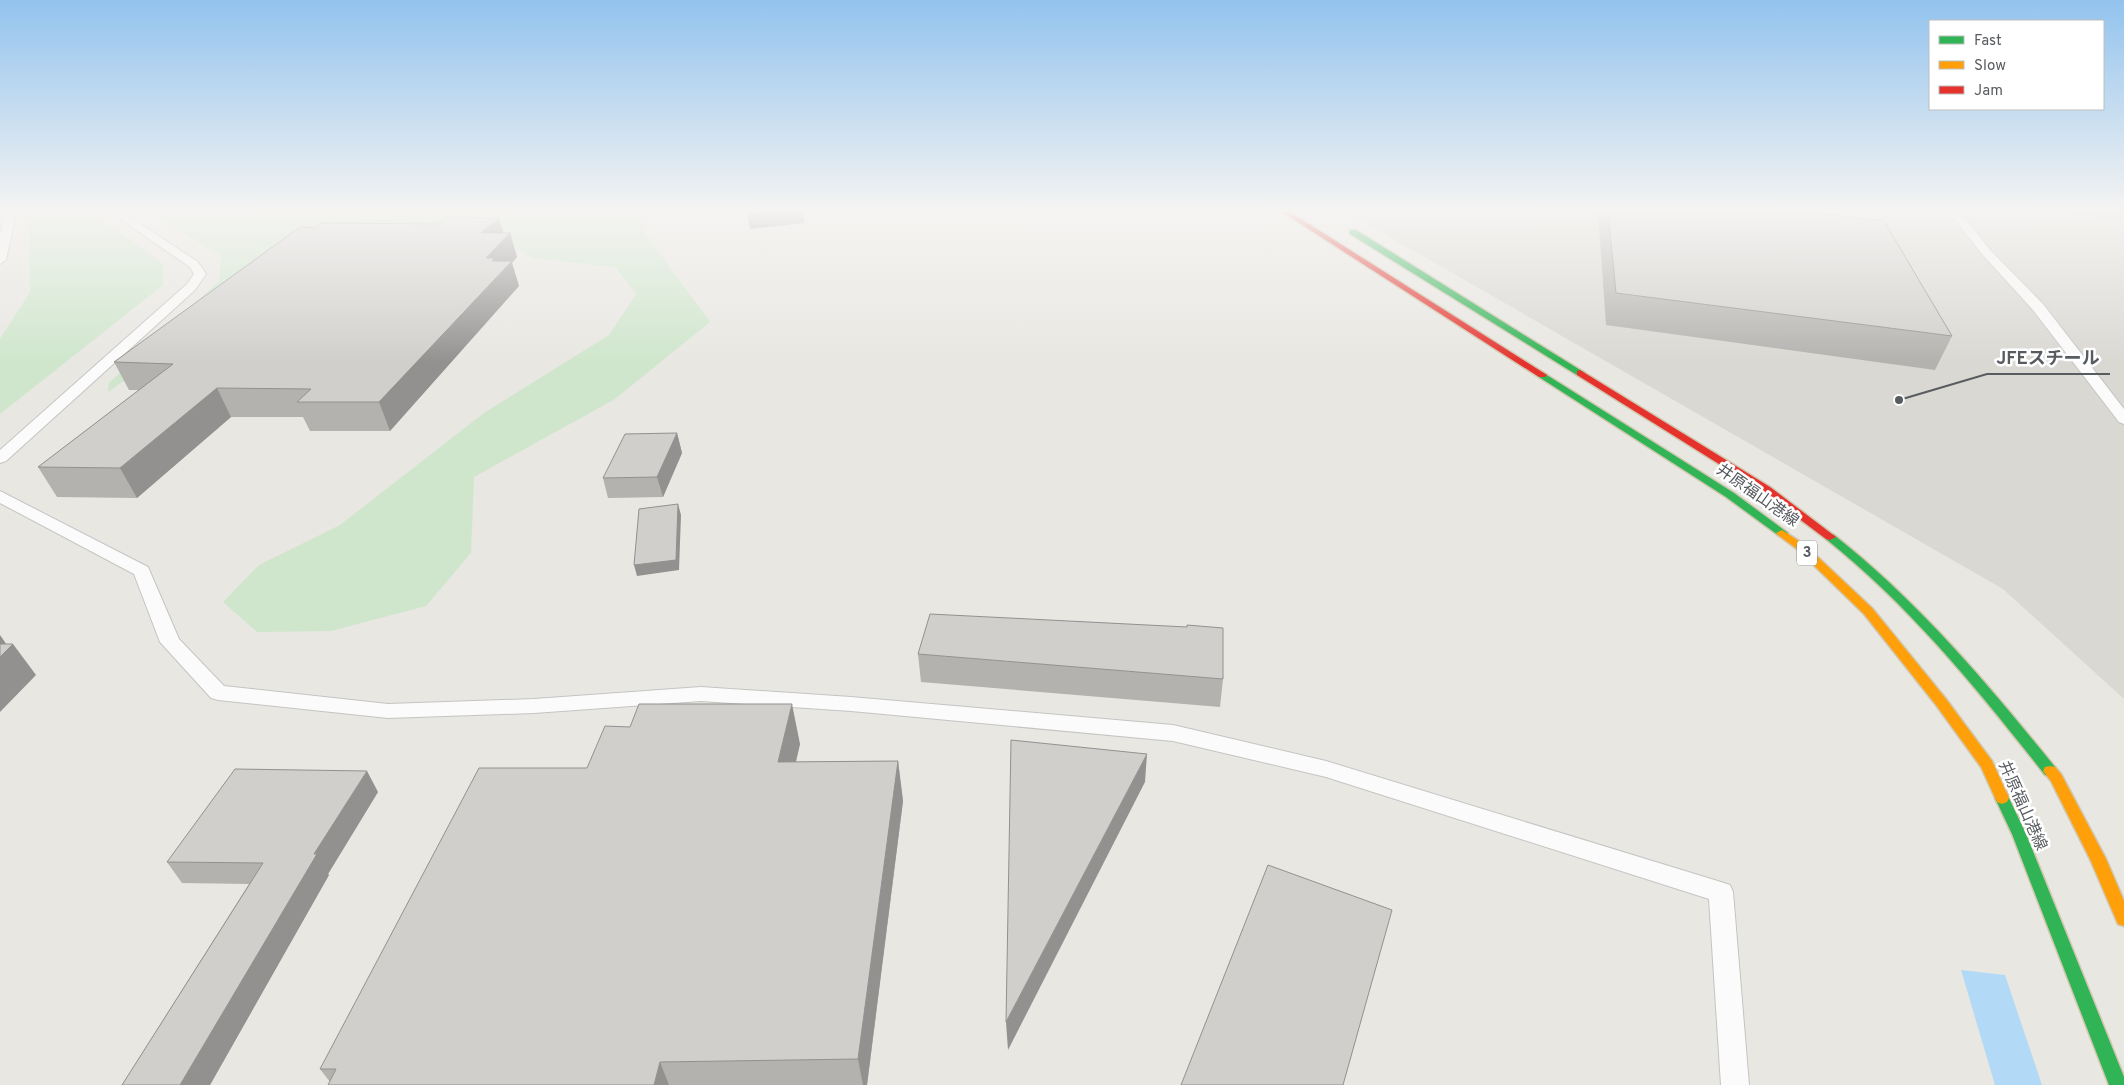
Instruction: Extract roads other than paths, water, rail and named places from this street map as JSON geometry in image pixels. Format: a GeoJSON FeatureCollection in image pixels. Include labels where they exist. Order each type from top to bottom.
{"type":"FeatureCollection","features":[{"type":"Feature","properties":{"kind":"main road","name":"井原福山港線"},"geometry":{"type":"LineString","coordinates":[[1365,263],[1730,495],[1801,547],[1868,611],[1941,702],[1987,765],[2019,834],[2118,1085]]}},
{"type":"Feature","properties":{"kind":"main road","name":"井原福山港線"},"geometry":{"type":"LineString","coordinates":[[1402,263],[1766,489],[1848,552],[1914,611],[2000,707],[2056,778],[2098,859],[2124,918]]}},
{"type":"Feature","properties":{"kind":"lane"},"geometry":{"type":"LineString","coordinates":[[0,458],[191,287],[200,274],[190,263]]}},
{"type":"Feature","properties":{"kind":"lane"},"geometry":{"type":"LineString","coordinates":[[1996,263],[2038,307],[2124,419]]}},
{"type":"Feature","properties":{"kind":"lane"},"geometry":{"type":"LineString","coordinates":[[0,496],[142,571],[170,642],[218,693],[388,711],[534,706],[701,694],[851,704],[1173,733],[1326,769],[1721,892],[1736,1085]]}},
{"type":"Feature","properties":{"kind":"water"},"geometry":{"type":"Polygon","coordinates":[[[1961,970],[2005,975],[2042,1085],[1995,1085],[1961,970]]]}},
{"type":"Feature","properties":{"kind":"place","name":"JFEスチール"},"geometry":{"type":"Point","coordinates":[1899,400]}}]}
